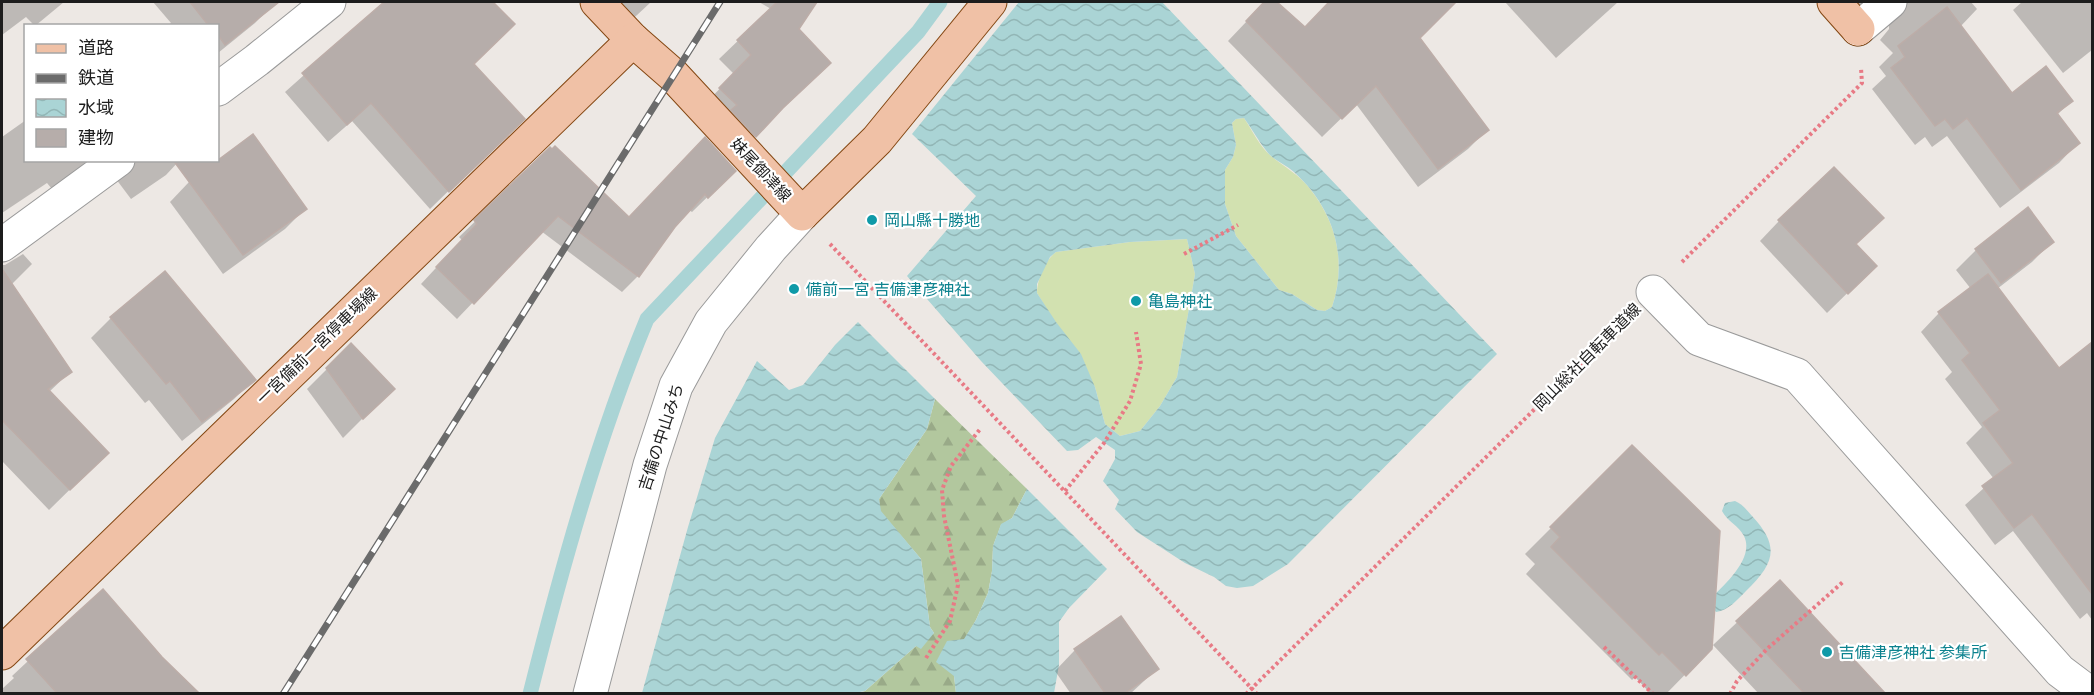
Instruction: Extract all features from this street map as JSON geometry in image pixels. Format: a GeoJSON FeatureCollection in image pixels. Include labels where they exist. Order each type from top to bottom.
{"type":"FeatureCollection","features":[{"type":"Feature","properties":{"kind":"main road","name":"妹尾御津線"},"geometry":{"type":"LineString","coordinates":[[597,2],[633,40],[673,75],[795,207],[877,140],[990,2]]}},
{"type":"Feature","properties":{"kind":"main road"},"geometry":{"type":"LineString","coordinates":[[1834,2],[1858,29]]}},
{"type":"Feature","properties":{"kind":"main road","name":"一宮備前一宮停車場線"},"geometry":{"type":"LineString","coordinates":[[2,653],[633,40]]}},
{"type":"Feature","properties":{"kind":"street"},"geometry":{"type":"LineString","coordinates":[[219,88],[329,2]]}},
{"type":"Feature","properties":{"kind":"street"},"geometry":{"type":"LineString","coordinates":[[1858,29],[1890,2]]}},
{"type":"Feature","properties":{"kind":"street"},"geometry":{"type":"LineString","coordinates":[[2,245],[115,162]]}},
{"type":"Feature","properties":{"kind":"street","name":"吉備の中山みち"},"geometry":{"type":"LineString","coordinates":[[590,693],[650,465],[676,386],[711,322],[771,248],[795,207]]}},
{"type":"Feature","properties":{"kind":"street"},"geometry":{"type":"LineString","coordinates":[[1653,292],[1699,339],[1797,375],[2060,671],[2084,689],[2092,691]]}},
{"type":"Feature","properties":{"kind":"path","name":"岡山総社自転車道線"},"geometry":{"type":"LineString","coordinates":[[1246,693],[1862,83],[1858,29]]}},
{"type":"Feature","properties":{"kind":"path"},"geometry":{"type":"LineString","coordinates":[[795,207],[1257,693]]}},
{"type":"Feature","properties":{"kind":"path"},"geometry":{"type":"LineString","coordinates":[[1184,255],[1238,225]]}},
{"type":"Feature","properties":{"kind":"path"},"geometry":{"type":"LineString","coordinates":[[1065,491],[1104,443],[1130,401],[1141,364],[1136,332]]}},
{"type":"Feature","properties":{"kind":"path"},"geometry":{"type":"LineString","coordinates":[[926,657],[950,621],[958,585],[944,516],[942,490],[951,466],[981,428]]}},
{"type":"Feature","properties":{"kind":"path"},"geometry":{"type":"LineString","coordinates":[[1730,693],[1737,681],[1767,649],[1843,582]]}},
{"type":"Feature","properties":{"kind":"path"},"geometry":{"type":"LineString","coordinates":[[1604,647],[1653,693]]}},
{"type":"Feature","properties":{"kind":"green space"},"geometry":{"type":"Polygon","coordinates":[[[1244,118],[1267,152],[1306,184],[1320,202],[1327,216],[1337,245],[1339,260],[1332,307],[1325,311],[1317,310],[1292,294],[1279,290],[1236,236],[1225,204],[1225,170],[1233,157],[1236,145],[1232,123],[1236,119],[1244,118]]]}},
{"type":"Feature","properties":{"kind":"green space"},"geometry":{"type":"Polygon","coordinates":[[[1187,239],[1195,274],[1177,377],[1160,406],[1140,431],[1120,436],[1105,424],[1095,387],[1037,293],[1040,276],[1048,260],[1056,252],[1130,242],[1187,239]]]}},
{"type":"Feature","properties":{"kind":"green space"},"geometry":{"type":"Polygon","coordinates":[[[935,399],[1027,489],[1012,518],[1001,525],[993,546],[988,593],[964,640],[954,676],[956,693],[855,694],[865,691],[934,633],[930,627],[921,559],[880,511],[879,499],[927,429],[935,399]]]}},
{"type":"Feature","properties":{"kind":"water"},"geometry":{"type":"Polygon","coordinates":[[[1019,2],[1162,2],[1497,354],[1288,564],[1253,586],[1237,588],[1226,586],[1137,532],[1115,509],[1119,500],[1103,481],[1115,459],[1115,450],[1096,437],[1078,450],[1067,451],[981,361],[907,276],[976,196],[912,134],[1019,2]],[[1244,118],[1236,119],[1232,123],[1236,145],[1233,157],[1225,170],[1225,204],[1236,236],[1279,290],[1292,294],[1317,310],[1325,311],[1332,307],[1339,270],[1338,252],[1328,217],[1308,186],[1294,172],[1268,153],[1244,118]],[[1187,239],[1130,242],[1056,252],[1050,257],[1037,284],[1037,293],[1081,354],[1095,387],[1105,424],[1120,436],[1140,431],[1160,406],[1177,377],[1195,274],[1187,239]]]}},
{"type":"Feature","properties":{"kind":"water"},"geometry":{"type":"Polygon","coordinates":[[[858,322],[935,399],[927,429],[879,499],[881,511],[921,559],[930,627],[934,633],[921,649],[916,646],[865,691],[855,693],[642,693],[715,438],[757,361],[789,390],[803,385],[835,345],[858,322]]]}},
{"type":"Feature","properties":{"kind":"water"},"geometry":{"type":"Polygon","coordinates":[[[1027,489],[1107,569],[1069,608],[1059,622],[1059,665],[1054,693],[956,693],[954,676],[936,662],[947,641],[964,639],[976,620],[988,593],[993,546],[1001,524],[1012,518],[1027,489]]]}},
{"type":"Feature","properties":{"kind":"water"},"geometry":{"type":"Polygon","coordinates":[[[1735,501],[1744,507],[1761,527],[1770,546],[1770,555],[1768,564],[1755,581],[1732,604],[1716,612],[1711,606],[1710,599],[1736,570],[1745,553],[1744,536],[1722,511],[1725,503],[1735,501]]]}},
{"type":"Feature","properties":{"kind":"building"},"geometry":{"type":"Polygon","coordinates":[[[190,2],[279,2],[225,45],[219,36],[219,24],[207,24],[190,2]]]}},
{"type":"Feature","properties":{"kind":"building"},"geometry":{"type":"Polygon","coordinates":[[[384,2],[493,2],[515,24],[474,64],[525,119],[449,192],[371,103],[347,125],[302,73],[384,2]]]}},
{"type":"Feature","properties":{"kind":"building"},"geometry":{"type":"Polygon","coordinates":[[[777,2],[817,2],[799,29],[831,63],[756,137],[731,110],[737,105],[719,88],[751,55],[737,40],[777,2]]]}},
{"type":"Feature","properties":{"kind":"building"},"geometry":{"type":"Polygon","coordinates":[[[1264,2],[1277,2],[1305,27],[1329,2],[1456,2],[1420,38],[1489,130],[1438,169],[1376,86],[1342,119],[1246,21],[1264,2]]]}},
{"type":"Feature","properties":{"kind":"building"},"geometry":{"type":"Polygon","coordinates":[[[1947,7],[2012,93],[2046,66],[2073,101],[2057,113],[2080,143],[2021,190],[1967,118],[1953,129],[1945,119],[1935,126],[1891,68],[1905,57],[1898,46],[1947,7]]]}},
{"type":"Feature","properties":{"kind":"building"},"geometry":{"type":"Polygon","coordinates":[[[253,134],[307,209],[243,255],[174,162],[219,162],[219,159],[253,134]]]}},
{"type":"Feature","properties":{"kind":"building"},"geometry":{"type":"Polygon","coordinates":[[[705,137],[736,171],[708,198],[705,194],[675,227],[639,277],[558,216],[474,304],[436,267],[477,224],[474,220],[550,147],[552,149],[555,146],[629,217],[705,137]]]}},
{"type":"Feature","properties":{"kind":"building"},"geometry":{"type":"Polygon","coordinates":[[[1834,167],[1884,218],[1856,244],[1877,266],[1848,294],[1778,220],[1834,167]]]}},
{"type":"Feature","properties":{"kind":"building"},"geometry":{"type":"Polygon","coordinates":[[[2028,207],[2054,242],[2001,283],[1975,249],[2028,207]]]}},
{"type":"Feature","properties":{"kind":"building"},"geometry":{"type":"Polygon","coordinates":[[[2,269],[72,372],[48,389],[109,453],[70,490],[2,420],[2,269]]]}},
{"type":"Feature","properties":{"kind":"building"},"geometry":{"type":"Polygon","coordinates":[[[165,271],[256,380],[202,422],[170,381],[166,384],[110,317],[165,271]]]}},
{"type":"Feature","properties":{"kind":"building"},"geometry":{"type":"Polygon","coordinates":[[[1988,274],[2059,368],[2092,342],[2092,594],[2032,514],[2014,528],[1982,486],[2013,463],[1983,423],[2000,410],[1962,360],[1970,353],[1938,312],[1988,274]]]}},
{"type":"Feature","properties":{"kind":"building"},"geometry":{"type":"Polygon","coordinates":[[[351,343],[395,389],[363,419],[326,368],[351,343]]]}},
{"type":"Feature","properties":{"kind":"building"},"geometry":{"type":"Polygon","coordinates":[[[1632,445],[1720,531],[1712,649],[1686,676],[1662,652],[1659,655],[1551,547],[1560,537],[1550,527],[1632,445]]]}},
{"type":"Feature","properties":{"kind":"building"},"geometry":{"type":"Polygon","coordinates":[[[1780,580],[1885,693],[1804,693],[1736,621],[1780,580]]]}},
{"type":"Feature","properties":{"kind":"building"},"geometry":{"type":"Polygon","coordinates":[[[103,589],[162,657],[199,693],[57,693],[26,659],[103,589]]]}},
{"type":"Feature","properties":{"kind":"building"},"geometry":{"type":"Polygon","coordinates":[[[1121,616],[1159,669],[1125,693],[1105,693],[1074,649],[1121,616]]]}},
{"type":"Feature","properties":{"kind":"waterway"},"geometry":{"type":"LineString","coordinates":[[530,694],[596,457],[647,319],[918,32],[940,2]]}},
{"type":"Feature","properties":{"kind":"railway"},"geometry":{"type":"LineString","coordinates":[[283,694],[720,2]]}},
{"type":"Feature","properties":{"kind":"place","name":"岡山縣十勝地"},"geometry":{"type":"Point","coordinates":[872,220]}},
{"type":"Feature","properties":{"kind":"place","name":"備前一宮 吉備津彦神社"},"geometry":{"type":"Point","coordinates":[794,289]}},
{"type":"Feature","properties":{"kind":"place","name":"亀島神社"},"geometry":{"type":"Point","coordinates":[1136,301]}},
{"type":"Feature","properties":{"kind":"place","name":"吉備津彦神社 参集所"},"geometry":{"type":"Point","coordinates":[1827,652]}}]}
